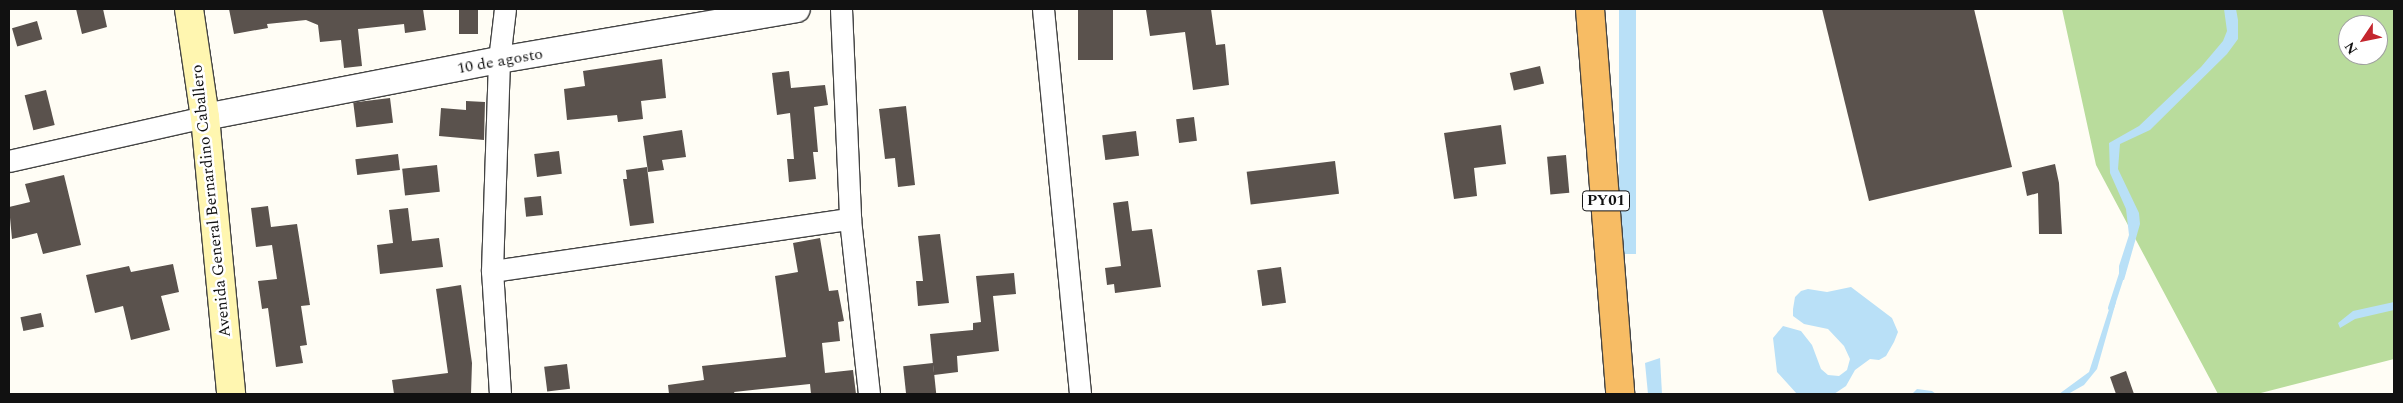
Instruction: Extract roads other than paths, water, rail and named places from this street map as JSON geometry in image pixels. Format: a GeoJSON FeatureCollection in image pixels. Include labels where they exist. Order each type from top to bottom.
{"type":"FeatureCollection","features":[{"type":"Feature","properties":{"kind":"highway","name":"PY01"},"geometry":{"type":"LineString","coordinates":[[1590,9],[1620,394]]}},
{"type":"Feature","properties":{"kind":"main road","name":"Avenida General Bernardino Caballero"},"geometry":{"type":"LineString","coordinates":[[189,9],[205,117],[231,394]]}},
{"type":"Feature","properties":{"kind":"street"},"geometry":{"type":"LineString","coordinates":[[500,394],[492,271],[499,60],[505,9]]}},
{"type":"Feature","properties":{"kind":"street","name":"10 de agosto"},"geometry":{"type":"LineString","coordinates":[[205,117],[499,60],[797,9]]}},
{"type":"Feature","properties":{"kind":"street"},"geometry":{"type":"LineString","coordinates":[[841,9],[850,219],[869,394]]}},
{"type":"Feature","properties":{"kind":"street"},"geometry":{"type":"LineString","coordinates":[[1043,9],[1080,394]]}},
{"type":"Feature","properties":{"kind":"street"},"geometry":{"type":"LineString","coordinates":[[9,161],[205,117]]}},
{"type":"Feature","properties":{"kind":"street"},"geometry":{"type":"LineString","coordinates":[[492,271],[850,219]]}},
{"type":"Feature","properties":{"kind":"water"},"geometry":{"type":"Polygon","coordinates":[[[1619,9],[1636,9],[1636,254],[1619,254],[1619,9]]]}},
{"type":"Feature","properties":{"kind":"water"},"geometry":{"type":"Polygon","coordinates":[[[2224,9],[2236,9],[2238,20],[2238,39],[2227,54],[2150,130],[2120,144],[2118,169],[2139,213],[2140,224],[2124,280],[2119,279],[2119,266],[2129,235],[2126,209],[2110,173],[2109,143],[2139,126],[2201,67],[2223,41],[2227,31],[2224,9]]]}},
{"type":"Feature","properties":{"kind":"water"},"geometry":{"type":"Polygon","coordinates":[[[1851,287],[1892,318],[1898,332],[1894,342],[1886,356],[1879,360],[1870,359],[1855,370],[1846,386],[1834,394],[1797,394],[1777,372],[1773,338],[1783,326],[1801,331],[1812,345],[1821,369],[1828,375],[1839,376],[1847,370],[1850,359],[1844,346],[1828,329],[1804,324],[1793,316],[1793,309],[1795,297],[1801,291],[1808,289],[1827,292],[1851,287]]]}},
{"type":"Feature","properties":{"kind":"water"},"geometry":{"type":"Polygon","coordinates":[[[2112,300],[2116,302],[2097,369],[2084,385],[2068,394],[2059,394],[2089,372],[2112,300]]]}},
{"type":"Feature","properties":{"kind":"water"},"geometry":{"type":"Polygon","coordinates":[[[2394,302],[2394,310],[2355,319],[2340,328],[2338,323],[2353,311],[2394,302]]]}},
{"type":"Feature","properties":{"kind":"water"},"geometry":{"type":"Polygon","coordinates":[[[1660,358],[1662,394],[1648,394],[1645,363],[1660,358]]]}},
{"type":"Feature","properties":{"kind":"water"},"geometry":{"type":"Polygon","coordinates":[[[1917,389],[1932,391],[1936,394],[1912,394],[1917,389]]]}},
{"type":"Feature","properties":{"kind":"waterway"},"geometry":{"type":"LineString","coordinates":[[2111,308],[2122,274]]}}]}
